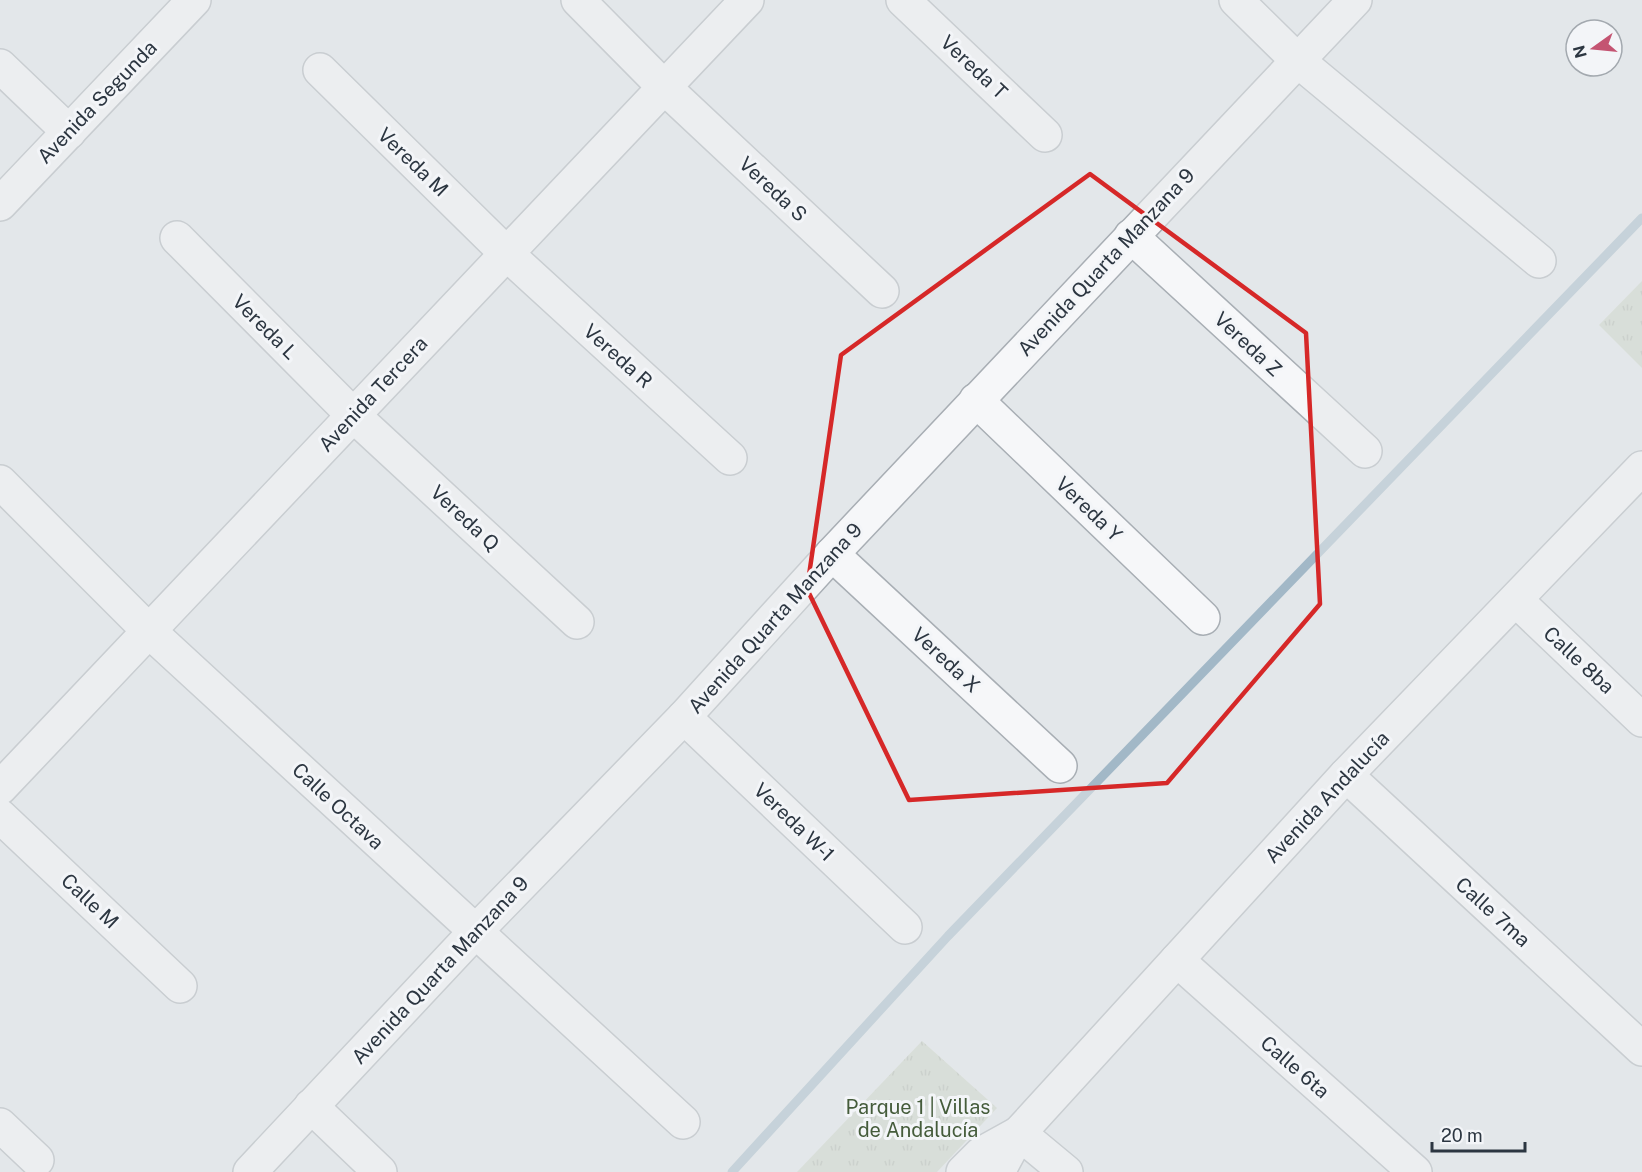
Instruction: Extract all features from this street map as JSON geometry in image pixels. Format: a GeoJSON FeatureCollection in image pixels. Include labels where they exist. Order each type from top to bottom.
{"type":"FeatureCollection","features":[{"type":"Feature","properties":{"kind":"street","name":"Avenida Segunda"},"geometry":{"type":"LineString","coordinates":[[0,204],[194,0]]}},
{"type":"Feature","properties":{"kind":"street","name":"Vereda S"},"geometry":{"type":"LineString","coordinates":[[578,0],[664,87],[882,291]]}},
{"type":"Feature","properties":{"kind":"street","name":"Avenida Tercera"},"geometry":{"type":"LineString","coordinates":[[0,788],[747,0]]}},
{"type":"Feature","properties":{"kind":"street","name":"Vereda T"},"geometry":{"type":"LineString","coordinates":[[903,0],[1045,135]]}},
{"type":"Feature","properties":{"kind":"street"},"geometry":{"type":"LineString","coordinates":[[1236,0],[1297,60],[1539,261]]}},
{"type":"Feature","properties":{"kind":"street","name":"Avenida Quarta Manzana 9"},"geometry":{"type":"LineString","coordinates":[[250,1172],[475,932],[684,717],[976,400],[1355,0]]}},
{"type":"Feature","properties":{"kind":"street"},"geometry":{"type":"LineString","coordinates":[[0,66],[69,132]]}},
{"type":"Feature","properties":{"kind":"street","name":"Vereda M"},"geometry":{"type":"LineString","coordinates":[[320,70],[506,254]]}},
{"type":"Feature","properties":{"kind":"street","name":"Vereda Z"},"geometry":{"type":"LineString","coordinates":[[1131,237],[1365,451]]}},
{"type":"Feature","properties":{"kind":"street","name":"Vereda L"},"geometry":{"type":"LineString","coordinates":[[177,238],[353,415]]}},
{"type":"Feature","properties":{"kind":"street","name":"Vereda R"},"geometry":{"type":"LineString","coordinates":[[506,254],[730,458]]}},
{"type":"Feature","properties":{"kind":"street","name":"Vereda Y"},"geometry":{"type":"LineString","coordinates":[[976,400],[1203,618]]}},
{"type":"Feature","properties":{"kind":"street","name":"Vereda Q"},"geometry":{"type":"LineString","coordinates":[[353,415],[577,622]]}},
{"type":"Feature","properties":{"kind":"street","name":"Avenida Andalucía"},"geometry":{"type":"LineString","coordinates":[[998,1172],[1019,1133],[1346,775],[1642,468]]}},
{"type":"Feature","properties":{"kind":"street","name":"Calle Octava"},"geometry":{"type":"LineString","coordinates":[[0,482],[149,631],[683,1122]]}},
{"type":"Feature","properties":{"kind":"street","name":"Vereda X"},"geometry":{"type":"LineString","coordinates":[[832,554],[1060,766]]}},
{"type":"Feature","properties":{"kind":"street","name":"Calle 8ba"},"geometry":{"type":"LineString","coordinates":[[1516,600],[1642,720]]}},
{"type":"Feature","properties":{"kind":"street","name":"Vereda W-1"},"geometry":{"type":"LineString","coordinates":[[684,717],[904,927]]}},
{"type":"Feature","properties":{"kind":"street","name":"Calle 7ma"},"geometry":{"type":"LineString","coordinates":[[1346,775],[1642,1049]]}},
{"type":"Feature","properties":{"kind":"street","name":"Calle M"},"geometry":{"type":"LineString","coordinates":[[0,816],[180,986]]}},
{"type":"Feature","properties":{"kind":"street","name":"Calle 6ta"},"geometry":{"type":"LineString","coordinates":[[1177,960],[1415,1172]]}},
{"type":"Feature","properties":{"kind":"street"},"geometry":{"type":"LineString","coordinates":[[311,1106],[380,1172]]}},
{"type":"Feature","properties":{"kind":"street"},"geometry":{"type":"LineString","coordinates":[[0,1125],[37,1160]]}},
{"type":"Feature","properties":{"kind":"street"},"geometry":{"type":"LineString","coordinates":[[1019,1133],[1066,1172]]}},
{"type":"Feature","properties":{"kind":"street","name":"Avenida Andalucía"},"geometry":{"type":"LineString","coordinates":[[963,1172],[981,1154],[1019,1133]]}},
{"type":"Feature","properties":{"kind":"highlighted area"},"geometry":{"type":"Polygon","coordinates":[[[1090,174],[1306,333],[1320,604],[1167,783],[909,800],[807,589],[841,355],[1090,174]]]}},
{"type":"Feature","properties":{"kind":"green space"},"geometry":{"type":"Polygon","coordinates":[[[1642,281],[1642,368],[1599,325],[1642,281]]]}},
{"type":"Feature","properties":{"kind":"green space","name":"Parque 1 | Villas de Andalucía"},"geometry":{"type":"Polygon","coordinates":[[[922,1041],[997,1108],[937,1172],[797,1172],[922,1041]]]}},
{"type":"Feature","properties":{"kind":"waterway"},"geometry":{"type":"LineString","coordinates":[[732,1172],[948,936],[1642,218]]}}]}
